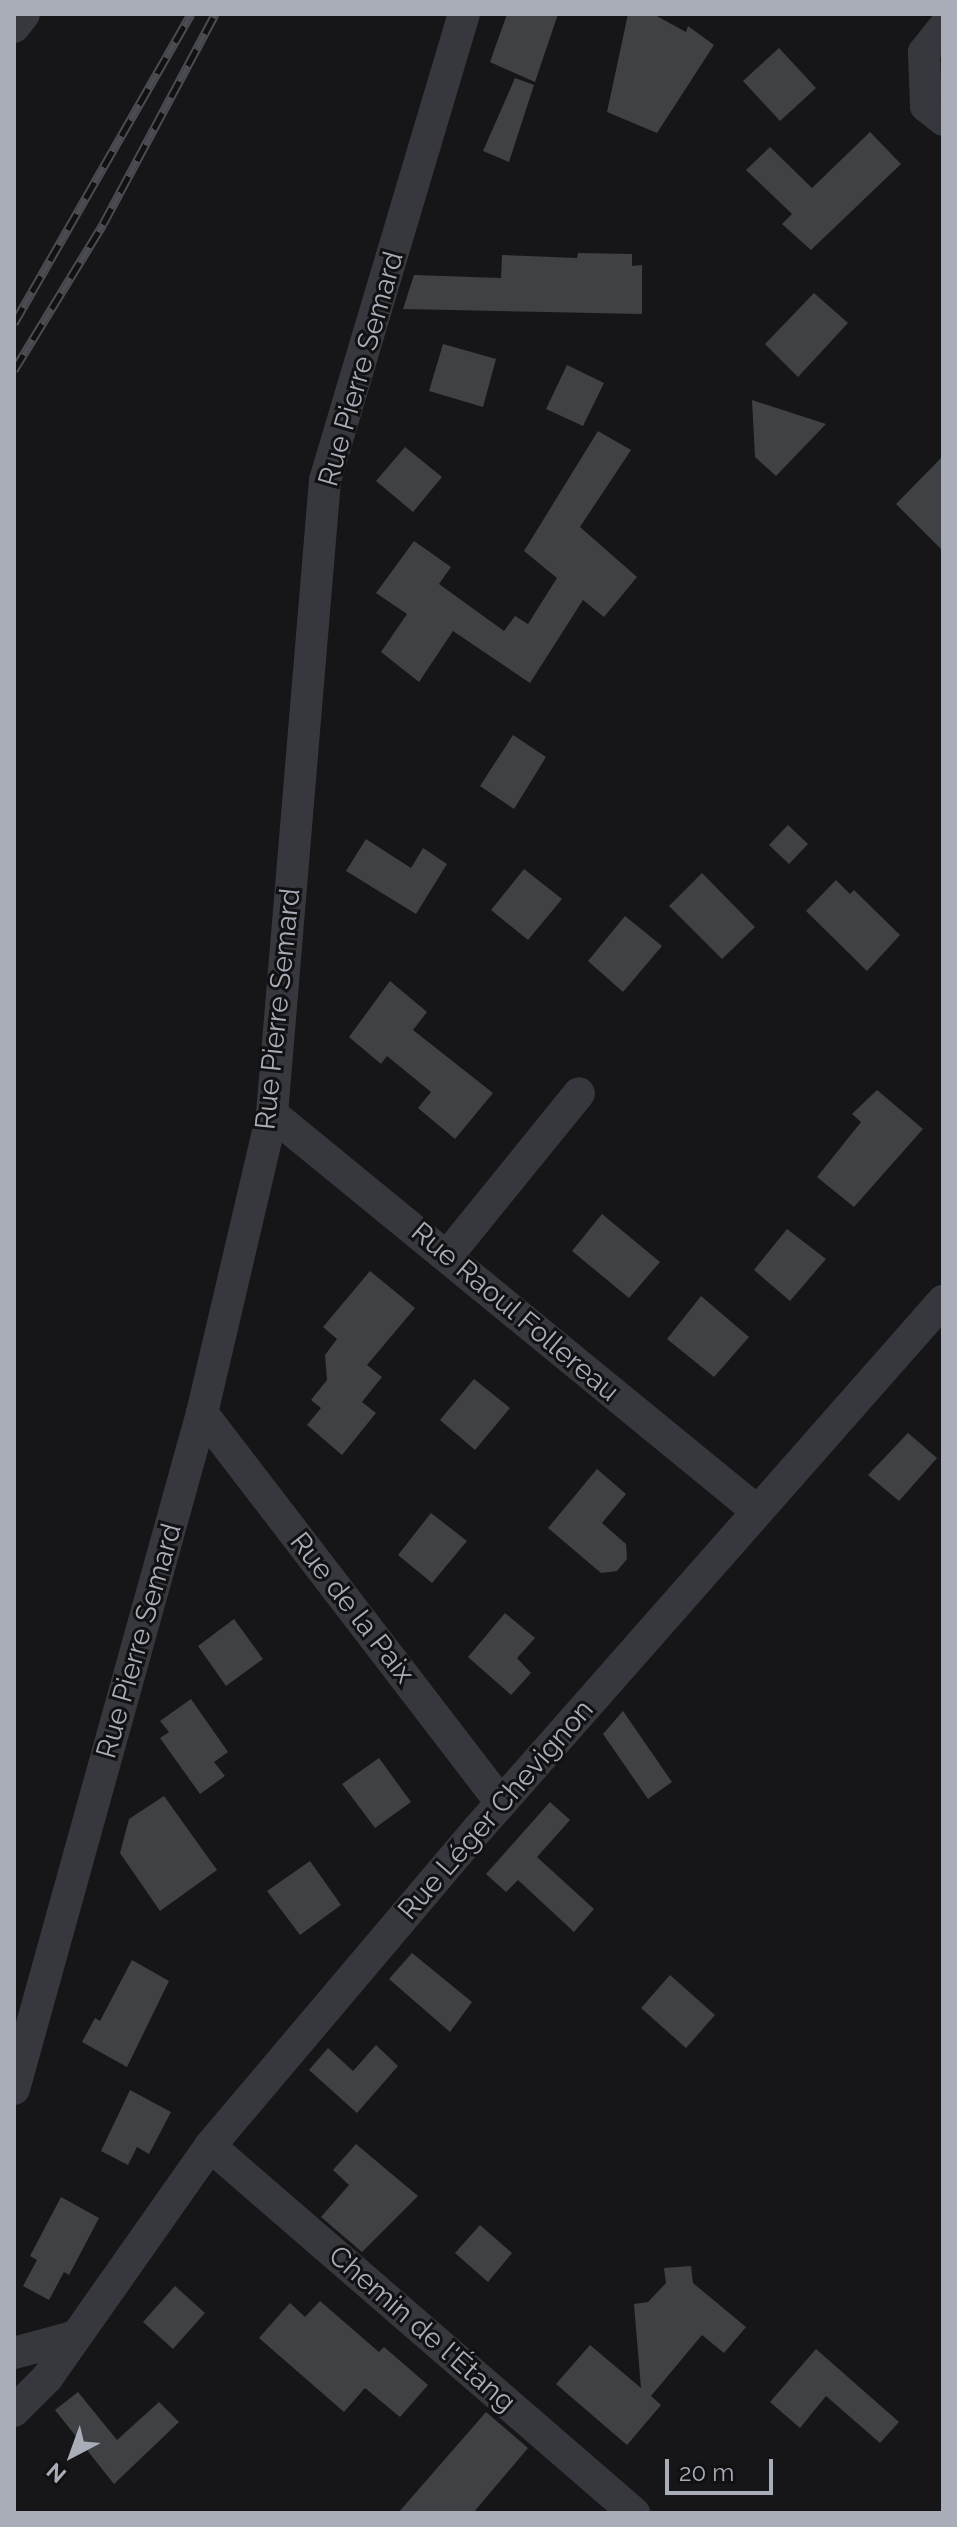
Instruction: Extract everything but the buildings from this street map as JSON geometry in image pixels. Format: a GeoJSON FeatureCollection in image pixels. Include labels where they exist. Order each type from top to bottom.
{"type":"FeatureCollection","features":[{"type":"Feature","properties":{"kind":"street"},"geometry":{"type":"LineString","coordinates":[[14,27],[24,14]]}},
{"type":"Feature","properties":{"kind":"street","name":"Rue Pierre Semard"},"geometry":{"type":"LineString","coordinates":[[14,2089],[202,1413],[272,1114],[325,480],[464,14]]}},
{"type":"Feature","properties":{"kind":"street"},"geometry":{"type":"LineString","coordinates":[[943,28],[924,52],[926,106],[943,120]]}},
{"type":"Feature","properties":{"kind":"street"},"geometry":{"type":"LineString","coordinates":[[448,1255],[579,1093]]}},
{"type":"Feature","properties":{"kind":"street","name":"Rue Raoul Follereau"},"geometry":{"type":"LineString","coordinates":[[272,1114],[757,1511]]}},
{"type":"Feature","properties":{"kind":"street","name":"Rue Léger Chevignon"},"geometry":{"type":"LineString","coordinates":[[14,2411],[47,2378],[210,2146],[501,1803],[943,1301]]}},
{"type":"Feature","properties":{"kind":"street","name":"Rue de la Paix"},"geometry":{"type":"LineString","coordinates":[[202,1413],[501,1803]]}},
{"type":"Feature","properties":{"kind":"street","name":"Chemin de l'Étang"},"geometry":{"type":"LineString","coordinates":[[210,2146],[634,2513]]}},
{"type":"Feature","properties":{"kind":"street"},"geometry":{"type":"LineString","coordinates":[[14,2353],[73,2337]]}},
{"type":"Feature","properties":{"kind":"railway"},"geometry":{"type":"LineString","coordinates":[[14,323],[191,14]]}},
{"type":"Feature","properties":{"kind":"railway"},"geometry":{"type":"LineString","coordinates":[[14,370],[103,224],[215,14]]}}]}
